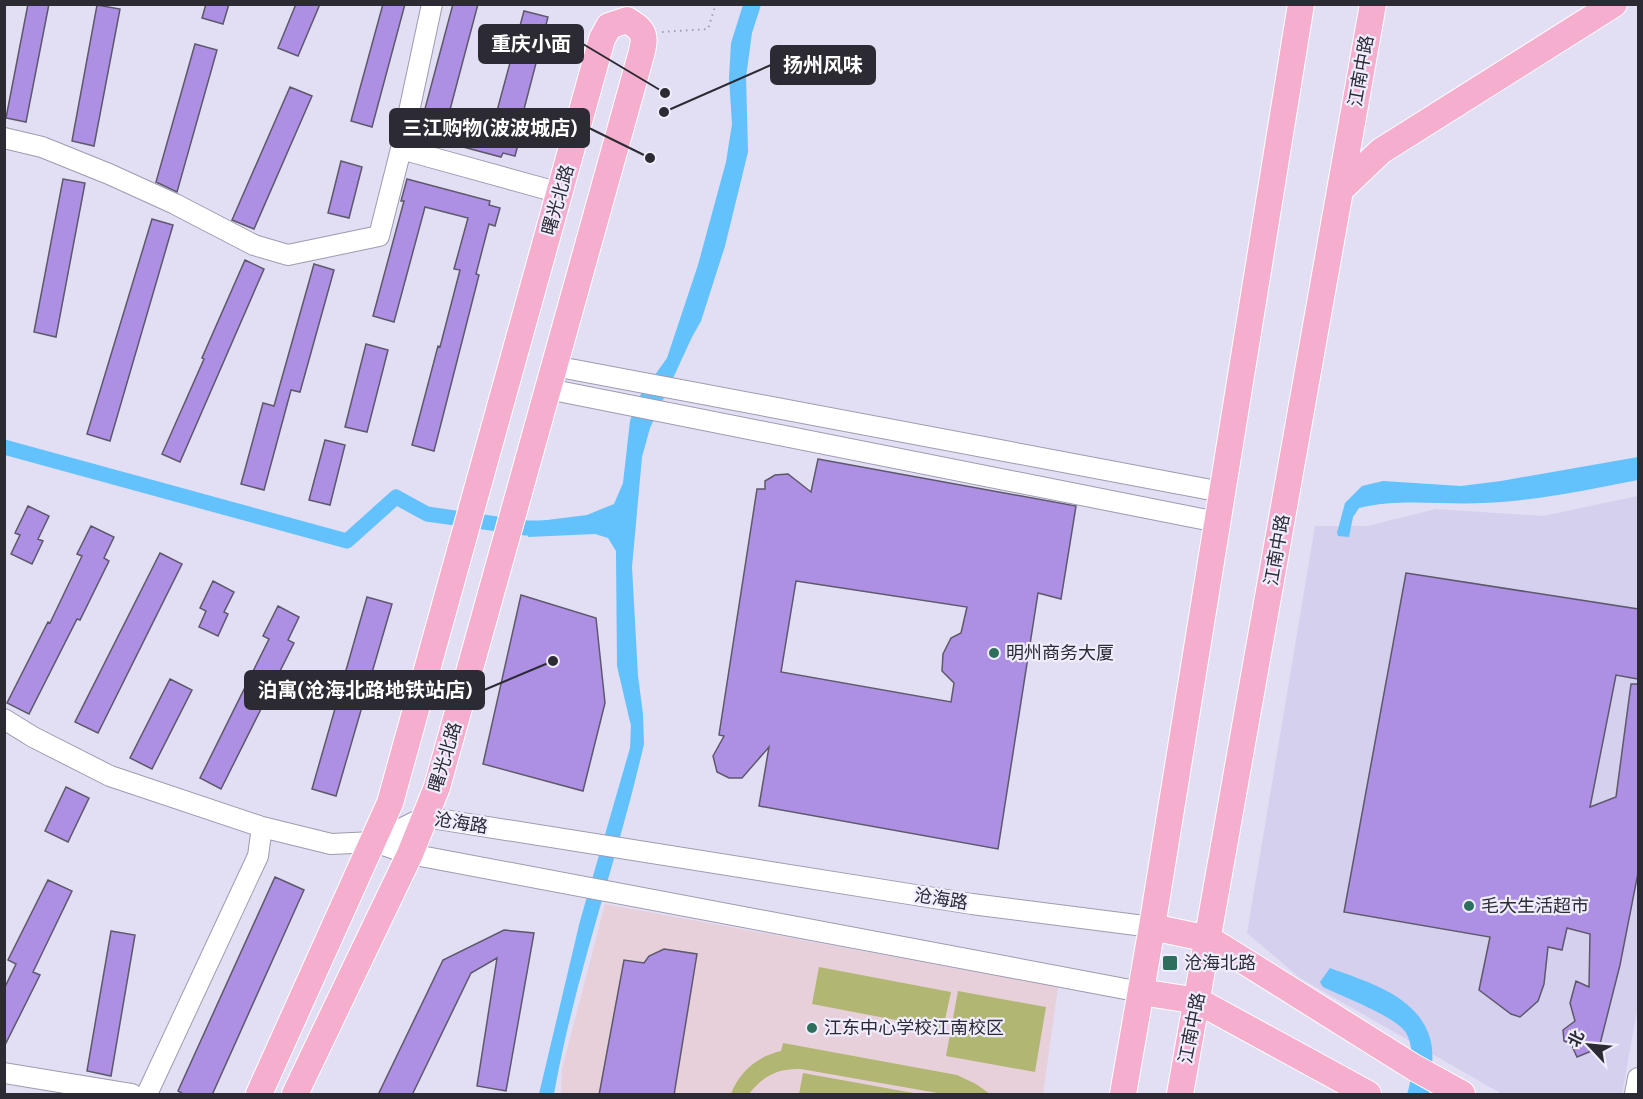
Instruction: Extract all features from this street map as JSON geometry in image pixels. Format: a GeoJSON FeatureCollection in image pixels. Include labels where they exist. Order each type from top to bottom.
{"type":"FeatureCollection","features":[{"type":"Feature","properties":{"kind":"main road"},"geometry":{"type":"LineString","coordinates":[[1123,1095],[1301,4]]}},
{"type":"Feature","properties":{"kind":"main road","name":"江南中路"},"geometry":{"type":"LineString","coordinates":[[1180,1095],[1372,4]]}},
{"type":"Feature","properties":{"kind":"main road"},"geometry":{"type":"LineString","coordinates":[[1340,190],[1380,151],[1614,4]]}},
{"type":"Feature","properties":{"kind":"main road","name":"曙光北路"},"geometry":{"type":"LineString","coordinates":[[259,1095],[390,803],[602,39],[609,26],[627,20],[638,27],[643,34],[641,55],[437,787],[410,854],[295,1095]]}},
{"type":"Feature","properties":{"kind":"main road","name":"沧海路"},"geometry":{"type":"LineString","coordinates":[[1152,927],[1209,939],[1462,1095]]}},
{"type":"Feature","properties":{"kind":"main road"},"geometry":{"type":"LineString","coordinates":[[1141,992],[1198,1001],[1368,1095]]}},
{"type":"Feature","properties":{"kind":"street"},"geometry":{"type":"LineString","coordinates":[[4,138],[42,147],[109,174],[175,204],[254,245],[288,255],[379,236],[401,149],[432,4]]}},
{"type":"Feature","properties":{"kind":"street"},"geometry":{"type":"LineString","coordinates":[[401,149],[560,193]]}},
{"type":"Feature","properties":{"kind":"street"},"geometry":{"type":"LineString","coordinates":[[551,377],[633,380],[1222,492]]}},
{"type":"Feature","properties":{"kind":"street"},"geometry":{"type":"LineString","coordinates":[[551,377],[626,405],[1217,522]]}},
{"type":"Feature","properties":{"kind":"street"},"geometry":{"type":"LineString","coordinates":[[4,719],[33,737],[110,776],[262,827],[331,844],[374,842],[410,854],[1141,992]]}},
{"type":"Feature","properties":{"kind":"street","name":"沧海路"},"geometry":{"type":"LineString","coordinates":[[374,842],[425,817],[972,904],[1152,927]]}},
{"type":"Feature","properties":{"kind":"street"},"geometry":{"type":"LineString","coordinates":[[147,1095],[258,855],[262,827]]}},
{"type":"Feature","properties":{"kind":"street"},"geometry":{"type":"LineString","coordinates":[[4,1072],[132,1095]]}},
{"type":"Feature","properties":{"kind":"street"},"geometry":{"type":"LineString","coordinates":[[1635,1095],[1638,1078]]}},
{"type":"Feature","properties":{"kind":"path"},"geometry":{"type":"LineString","coordinates":[[643,34],[708,29],[716,4]]}},
{"type":"Feature","properties":{"kind":"shaded area"},"geometry":{"type":"Polygon","coordinates":[[[1638,496],[1638,1005],[1622,1094],[1502,1094],[1300,978],[1247,933],[1315,526],[1367,526],[1436,509],[1543,516],[1638,496]]]}},
{"type":"Feature","properties":{"kind":"shaded area","name":"江东中心学校江南校区"},"geometry":{"type":"Polygon","coordinates":[[[605,904],[1058,987],[1043,1094],[561,1094],[562,1069],[605,904]]]}},
{"type":"Feature","properties":{"kind":"green space"},"geometry":{"type":"Polygon","coordinates":[[[819,967],[951,992],[943,1029],[812,1004],[819,967]]]}},
{"type":"Feature","properties":{"kind":"green space"},"geometry":{"type":"Polygon","coordinates":[[[958,991],[1046,1007],[1035,1072],[946,1056],[958,991]]]}},
{"type":"Feature","properties":{"kind":"green space"},"geometry":{"type":"Polygon","coordinates":[[[783,1043],[957,1075],[990,1094],[943,1094],[801,1069],[772,1074],[760,1082],[749,1094],[731,1094],[739,1079],[750,1066],[781,1051],[783,1043]]]}},
{"type":"Feature","properties":{"kind":"green space"},"geometry":{"type":"Polygon","coordinates":[[[803,1073],[919,1094],[799,1094],[803,1073]]]}},
{"type":"Feature","properties":{"kind":"water"},"geometry":{"type":"Polygon","coordinates":[[[743,5],[761,5],[752,33],[746,77],[748,152],[725,246],[701,321],[650,428],[642,457],[632,567],[644,744],[573,1006],[554,1094],[539,1094],[580,921],[630,748],[631,726],[617,666],[616,551],[608,538],[595,534],[528,537],[531,522],[587,515],[614,504],[623,483],[630,421],[637,400],[667,358],[698,265],[726,162],[732,124],[729,78],[731,43],[743,5]]]}},
{"type":"Feature","properties":{"kind":"water"},"geometry":{"type":"Polygon","coordinates":[[[1638,457],[1638,480],[1503,502],[1374,505],[1359,508],[1353,517],[1349,537],[1338,536],[1337,533],[1345,503],[1362,486],[1383,481],[1461,486],[1638,457]]]}},
{"type":"Feature","properties":{"kind":"water"},"geometry":{"type":"Polygon","coordinates":[[[1330,968],[1389,992],[1414,1011],[1430,1038],[1432,1066],[1429,1094],[1407,1094],[1412,1060],[1410,1041],[1402,1028],[1386,1017],[1323,987],[1320,982],[1330,968]]]}},
{"type":"Feature","properties":{"kind":"building"},"geometry":{"type":"Polygon","coordinates":[[[28,4],[49,4],[26,122],[6,118],[28,4]]]}},
{"type":"Feature","properties":{"kind":"building"},"geometry":{"type":"Polygon","coordinates":[[[206,4],[229,4],[223,24],[202,18],[206,4]]]}},
{"type":"Feature","properties":{"kind":"building"},"geometry":{"type":"Polygon","coordinates":[[[296,4],[320,4],[298,56],[278,48],[296,4]]]}},
{"type":"Feature","properties":{"kind":"building"},"geometry":{"type":"Polygon","coordinates":[[[383,4],[405,4],[372,127],[351,121],[383,4]]]}},
{"type":"Feature","properties":{"kind":"building"},"geometry":{"type":"Polygon","coordinates":[[[453,4],[478,4],[447,121],[491,133],[524,11],[548,17],[516,140],[519,141],[515,156],[503,153],[501,157],[418,135],[453,4]]]}},
{"type":"Feature","properties":{"kind":"building"},"geometry":{"type":"Polygon","coordinates":[[[97,5],[120,9],[94,146],[72,141],[97,5]]]}},
{"type":"Feature","properties":{"kind":"building"},"geometry":{"type":"Polygon","coordinates":[[[195,44],[217,50],[177,192],[156,182],[195,44]]]}},
{"type":"Feature","properties":{"kind":"building"},"geometry":{"type":"Polygon","coordinates":[[[290,87],[312,96],[254,229],[232,220],[290,87]]]}},
{"type":"Feature","properties":{"kind":"building"},"geometry":{"type":"Polygon","coordinates":[[[341,161],[362,167],[349,218],[328,213],[341,161]]]}},
{"type":"Feature","properties":{"kind":"building"},"geometry":{"type":"Polygon","coordinates":[[[63,179],[85,183],[56,337],[34,332],[63,179]]]}},
{"type":"Feature","properties":{"kind":"building"},"geometry":{"type":"Polygon","coordinates":[[[407,179],[490,201],[489,205],[500,208],[495,226],[489,224],[476,274],[479,275],[434,451],[412,445],[460,270],[454,269],[468,218],[425,207],[394,322],[373,316],[404,201],[401,201],[407,179]]]}},
{"type":"Feature","properties":{"kind":"building"},"geometry":{"type":"Polygon","coordinates":[[[152,219],[173,225],[110,441],[87,434],[152,219]]]}},
{"type":"Feature","properties":{"kind":"building"},"geometry":{"type":"Polygon","coordinates":[[[245,260],[264,269],[180,462],[162,454],[245,260]]]}},
{"type":"Feature","properties":{"kind":"building"},"geometry":{"type":"Polygon","coordinates":[[[314,264],[334,270],[300,392],[291,390],[264,490],[241,484],[263,403],[274,406],[314,264]]]}},
{"type":"Feature","properties":{"kind":"building"},"geometry":{"type":"Polygon","coordinates":[[[366,344],[388,350],[367,432],[345,427],[366,344]]]}},
{"type":"Feature","properties":{"kind":"building"},"geometry":{"type":"Polygon","coordinates":[[[325,440],[345,445],[330,505],[309,500],[325,440]]]}},
{"type":"Feature","properties":{"kind":"building","name":"明州商务大厦"},"geometry":{"type":"Polygon","coordinates":[[[818,459],[1076,506],[1061,599],[1038,593],[998,849],[759,806],[769,747],[742,778],[729,778],[717,772],[713,756],[724,736],[719,735],[757,489],[765,489],[765,481],[775,475],[788,474],[811,492],[818,459]],[[796,581],[781,672],[951,702],[954,683],[942,671],[943,654],[951,638],[961,633],[967,607],[796,581]]]}},
{"type":"Feature","properties":{"kind":"building"},"geometry":{"type":"Polygon","coordinates":[[[28,506],[49,516],[38,539],[43,541],[32,564],[11,554],[20,535],[15,533],[28,506]]]}},
{"type":"Feature","properties":{"kind":"building"},"geometry":{"type":"Polygon","coordinates":[[[91,526],[114,537],[104,558],[109,561],[29,714],[7,703],[48,622],[50,623],[82,556],[77,554],[91,526]]]}},
{"type":"Feature","properties":{"kind":"building"},"geometry":{"type":"Polygon","coordinates":[[[160,553],[182,564],[98,733],[75,722],[160,553]]]}},
{"type":"Feature","properties":{"kind":"building"},"geometry":{"type":"Polygon","coordinates":[[[1406,573],[1638,609],[1638,679],[1616,675],[1590,807],[1616,797],[1631,684],[1638,684],[1638,873],[1620,965],[1599,1048],[1577,1057],[1571,1044],[1564,1041],[1563,1030],[1575,1021],[1570,1003],[1576,981],[1589,987],[1590,934],[1567,928],[1562,950],[1548,947],[1544,984],[1538,1001],[1520,1017],[1511,1014],[1479,990],[1490,937],[1344,912],[1406,573]]]}},
{"type":"Feature","properties":{"kind":"building"},"geometry":{"type":"Polygon","coordinates":[[[213,581],[234,592],[224,612],[228,614],[218,636],[199,627],[206,611],[200,608],[213,581]]]}},
{"type":"Feature","properties":{"kind":"building"},"geometry":{"type":"Polygon","coordinates":[[[521,595],[596,618],[605,703],[583,791],[483,764],[521,595]]]}},
{"type":"Feature","properties":{"kind":"building"},"geometry":{"type":"Polygon","coordinates":[[[367,597],[392,604],[336,796],[312,789],[367,597]]]}},
{"type":"Feature","properties":{"kind":"building"},"geometry":{"type":"Polygon","coordinates":[[[278,606],[299,617],[288,640],[294,643],[221,789],[200,778],[269,639],[263,636],[278,606]]]}},
{"type":"Feature","properties":{"kind":"building"},"geometry":{"type":"Polygon","coordinates":[[[170,679],[192,690],[152,769],[130,758],[170,679]]]}},
{"type":"Feature","properties":{"kind":"building"},"geometry":{"type":"Polygon","coordinates":[[[66,787],[89,798],[68,842],[45,831],[66,787]]]}},
{"type":"Feature","properties":{"kind":"building"},"geometry":{"type":"Polygon","coordinates":[[[275,877],[304,890],[212,1095],[185,1095],[178,1091],[275,877]]]}},
{"type":"Feature","properties":{"kind":"building"},"geometry":{"type":"Polygon","coordinates":[[[48,880],[72,891],[33,972],[40,975],[4,1047],[4,989],[16,964],[8,960],[48,880]]]}},
{"type":"Feature","properties":{"kind":"building"},"geometry":{"type":"Polygon","coordinates":[[[504,930],[534,933],[506,1091],[477,1086],[497,958],[471,973],[412,1095],[378,1095],[443,960],[504,930]]]}},
{"type":"Feature","properties":{"kind":"building"},"geometry":{"type":"Polygon","coordinates":[[[111,931],[135,935],[111,1076],[87,1071],[111,931]]]}},
{"type":"Feature","properties":{"kind":"building"},"geometry":{"type":"Polygon","coordinates":[[[664,949],[697,954],[674,1095],[599,1095],[624,960],[644,963],[649,956],[664,949]]]}},
{"type":"Feature","properties":{"kind":"waterway"},"geometry":{"type":"LineString","coordinates":[[4,447],[347,541],[396,497],[427,514],[526,528],[548,528]]}},
{"type":"Feature","properties":{"kind":"place","name":"重庆小面"},"geometry":{"type":"Point","coordinates":[665,93]}},
{"type":"Feature","properties":{"kind":"place","name":"扬州风味"},"geometry":{"type":"Point","coordinates":[664,112]}},
{"type":"Feature","properties":{"kind":"place","name":"三江购物(波波城店)"},"geometry":{"type":"Point","coordinates":[650,158]}},
{"type":"Feature","properties":{"kind":"place","name":"明州商务大厦"},"geometry":{"type":"Point","coordinates":[994,653]}},
{"type":"Feature","properties":{"kind":"place","name":"泊寓(沧海北路地铁站店)"},"geometry":{"type":"Point","coordinates":[553,661]}},
{"type":"Feature","properties":{"kind":"place","name":"毛大生活超市"},"geometry":{"type":"Point","coordinates":[1469,906]}},
{"type":"Feature","properties":{"kind":"place","name":"沧海北路"},"geometry":{"type":"Point","coordinates":[1170,963]}},
{"type":"Feature","properties":{"kind":"place","name":"江东中心学校江南校区"},"geometry":{"type":"Point","coordinates":[812,1028]}}]}
